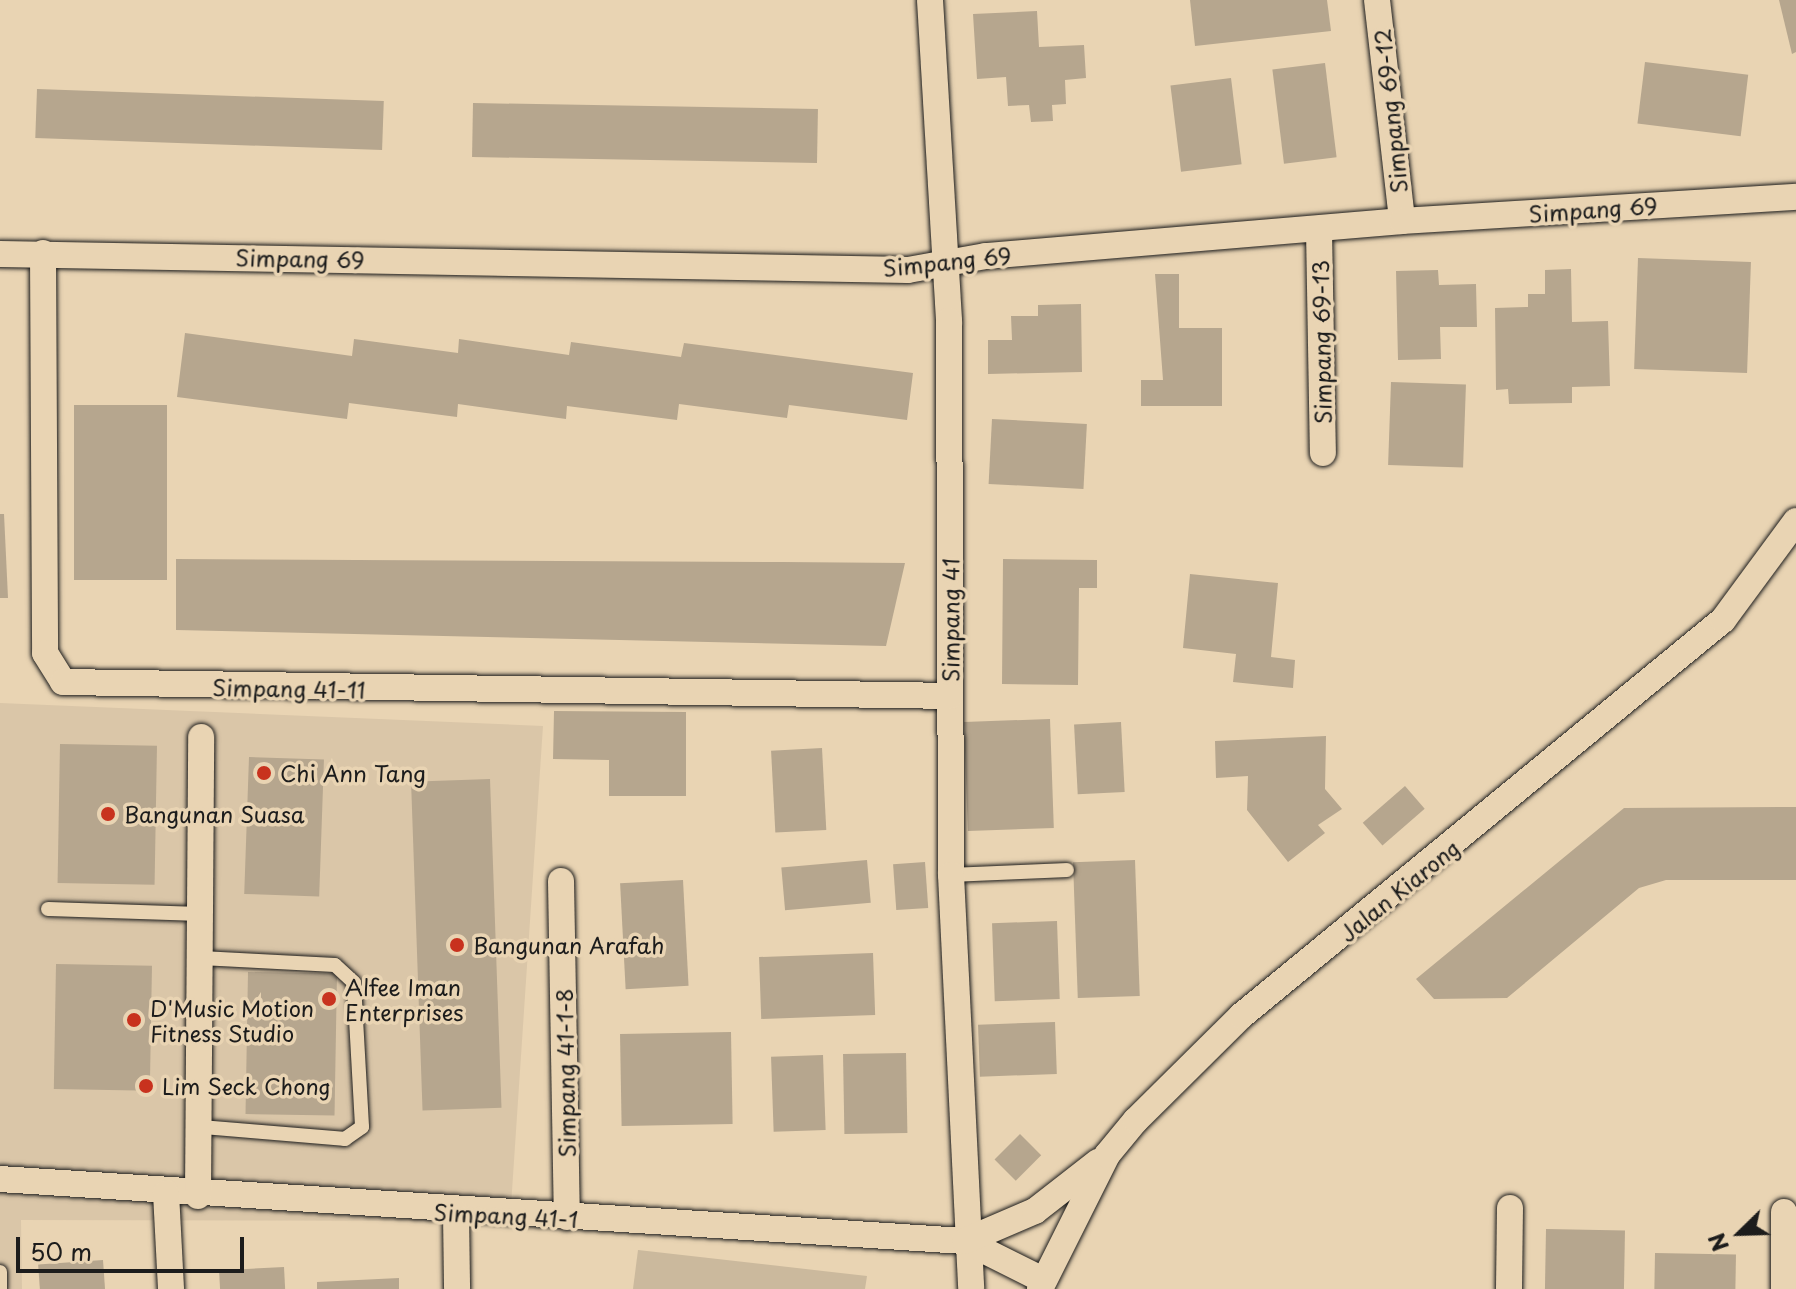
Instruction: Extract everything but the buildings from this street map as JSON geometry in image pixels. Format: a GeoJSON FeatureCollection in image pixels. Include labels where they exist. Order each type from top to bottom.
{"type":"FeatureCollection","features":[{"type":"Feature","properties":{"kind":"street","name":"Simpang 41"},"geometry":{"type":"LineString","coordinates":[[930,0],[943,265],[951,875],[965,1241]]}},
{"type":"Feature","properties":{"kind":"street","name":"Simpang 69-12"},"geometry":{"type":"LineString","coordinates":[[1377,0],[1402,221]]}},
{"type":"Feature","properties":{"kind":"street","name":"Simpang 69"},"geometry":{"type":"LineString","coordinates":[[0,254],[908,270],[1402,221],[1796,197]]}},
{"type":"Feature","properties":{"kind":"street","name":"Simpang 69-13"},"geometry":{"type":"LineString","coordinates":[[1319,230],[1323,453]]}},
{"type":"Feature","properties":{"kind":"street","name":"Simpang 41-11"},"geometry":{"type":"LineString","coordinates":[[43,253],[45,653],[63,682],[950,696]]}},
{"type":"Feature","properties":{"kind":"street","name":"Jalan Kiarong"},"geometry":{"type":"LineString","coordinates":[[1041,1285],[1107,1155],[1241,1016],[1723,620],[1796,521]]}},
{"type":"Feature","properties":{"kind":"street"},"geometry":{"type":"LineString","coordinates":[[198,1196],[201,1127],[201,737]]}},
{"type":"Feature","properties":{"kind":"street","name":"Simpang 41-1-8"},"geometry":{"type":"LineString","coordinates":[[561,881],[567,1217]]}},
{"type":"Feature","properties":{"kind":"street","name":"Simpang 41-1"},"geometry":{"type":"LineString","coordinates":[[965,1241],[1035,1211],[1107,1155]]}},
{"type":"Feature","properties":{"kind":"street","name":"Simpang 41-1"},"geometry":{"type":"LineString","coordinates":[[0,1179],[456,1213],[965,1241],[1041,1285]]}},
{"type":"Feature","properties":{"kind":"street"},"geometry":{"type":"LineString","coordinates":[[166,1193],[171,1289]]}},
{"type":"Feature","properties":{"kind":"street"},"geometry":{"type":"LineString","coordinates":[[1509,1289],[1510,1208]]}},
{"type":"Feature","properties":{"kind":"street"},"geometry":{"type":"LineString","coordinates":[[1784,1212],[1784,1289]]}},
{"type":"Feature","properties":{"kind":"street"},"geometry":{"type":"LineString","coordinates":[[456,1213],[457,1289]]}},
{"type":"Feature","properties":{"kind":"street"},"geometry":{"type":"LineString","coordinates":[[965,1241],[971,1289]]}},
{"type":"Feature","properties":{"kind":"lane"},"geometry":{"type":"LineString","coordinates":[[951,875],[1067,870]]}},
{"type":"Feature","properties":{"kind":"lane"},"geometry":{"type":"LineString","coordinates":[[48,909],[201,914]]}},
{"type":"Feature","properties":{"kind":"lane"},"geometry":{"type":"LineString","coordinates":[[201,958],[335,965],[354,983],[362,1127],[345,1139],[201,1127]]}},
{"type":"Feature","properties":{"kind":"lane"},"geometry":{"type":"LineString","coordinates":[[0,1272],[0,1289]]}},
{"type":"Feature","properties":{"kind":"shaded area"},"geometry":{"type":"Polygon","coordinates":[[[0,703],[543,726],[510,1221],[21,1220],[22,1289],[0,1289],[0,703]]]}},
{"type":"Feature","properties":{"kind":"shaded area"},"geometry":{"type":"Polygon","coordinates":[[[638,1250],[867,1276],[865,1289],[633,1289],[638,1250]]]}},
{"type":"Feature","properties":{"kind":"place","name":"Chi Ann Tang"},"geometry":{"type":"Point","coordinates":[264,773]}},
{"type":"Feature","properties":{"kind":"place","name":"Bangunan Suasa"},"geometry":{"type":"Point","coordinates":[108,814]}},
{"type":"Feature","properties":{"kind":"place","name":"Bangunan Arafah"},"geometry":{"type":"Point","coordinates":[457,945]}},
{"type":"Feature","properties":{"kind":"place","name":"Alfee Iman Enterprises"},"geometry":{"type":"Point","coordinates":[329,999]}},
{"type":"Feature","properties":{"kind":"place","name":"D'Music Motion Fitness Studio"},"geometry":{"type":"Point","coordinates":[134,1020]}},
{"type":"Feature","properties":{"kind":"place","name":"Lim Seck Chong"},"geometry":{"type":"Point","coordinates":[146,1086]}}]}
